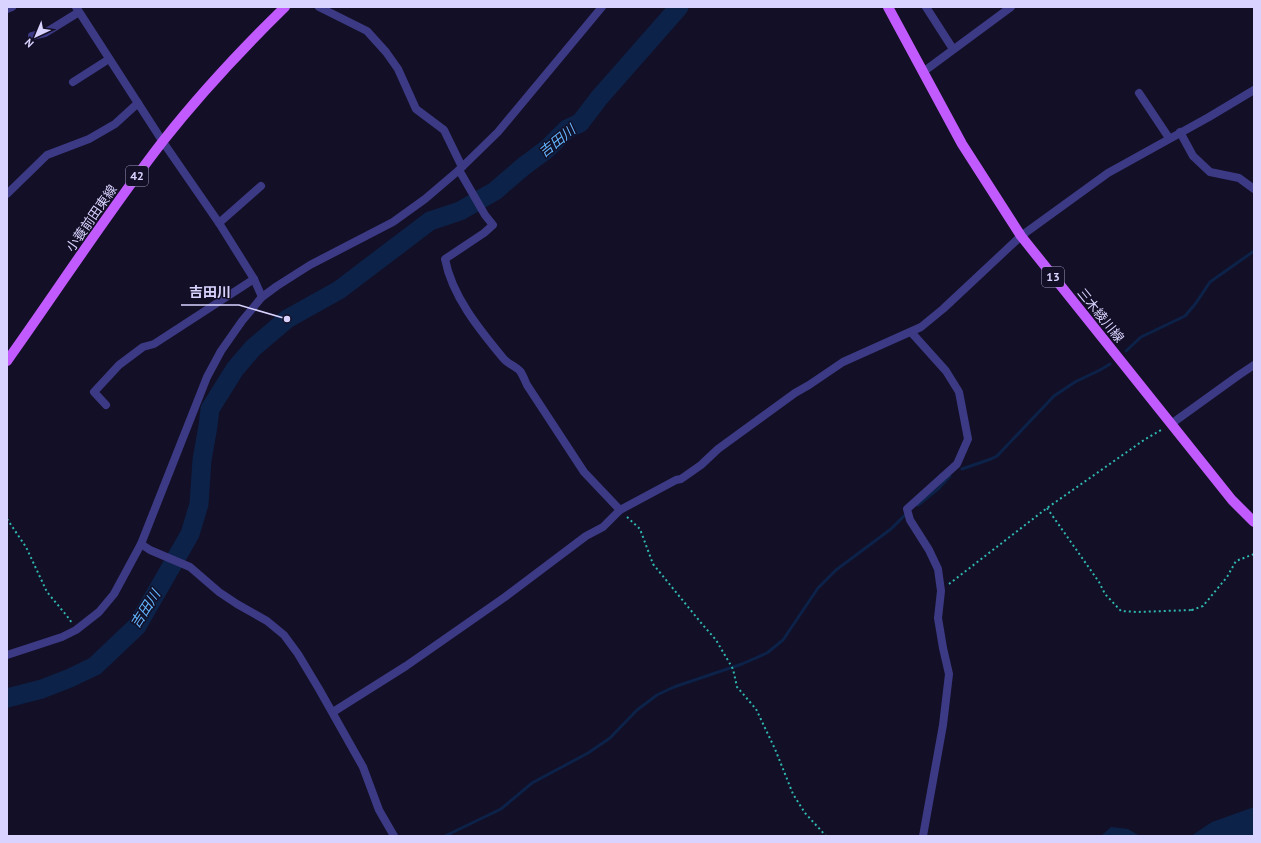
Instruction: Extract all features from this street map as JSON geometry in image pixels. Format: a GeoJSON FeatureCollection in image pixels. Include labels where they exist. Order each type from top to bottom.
{"type":"FeatureCollection","features":[{"type":"Feature","properties":{"kind":"main road","name":"小蓑前田東線"},"geometry":{"type":"LineString","coordinates":[[7,361],[113,209],[162,142],[208,88],[285,7]]}},
{"type":"Feature","properties":{"kind":"main road","name":"三木綾川線"},"geometry":{"type":"LineString","coordinates":[[888,7],[962,144],[1021,236],[1232,500],[1254,522]]}},
{"type":"Feature","properties":{"kind":"street"},"geometry":{"type":"LineString","coordinates":[[7,9],[12,7]]}},
{"type":"Feature","properties":{"kind":"street"},"geometry":{"type":"LineString","coordinates":[[318,7],[367,31],[386,52],[398,69],[416,110],[444,130],[467,185],[485,215],[493,225],[484,233],[445,259],[447,273],[475,322],[505,360],[521,372],[527,385],[584,472],[620,510]]}},
{"type":"Feature","properties":{"kind":"street"},"geometry":{"type":"LineString","coordinates":[[7,655],[62,637],[76,630],[99,612],[114,594],[142,544],[207,377],[221,350],[262,297],[310,265],[393,222],[425,199],[461,169],[498,132],[602,7]]}},
{"type":"Feature","properties":{"kind":"street"},"geometry":{"type":"LineString","coordinates":[[926,7],[953,49]]}},
{"type":"Feature","properties":{"kind":"street"},"geometry":{"type":"LineString","coordinates":[[923,72],[1011,7]]}},
{"type":"Feature","properties":{"kind":"street"},"geometry":{"type":"LineString","coordinates":[[32,36],[45,33],[77,9],[162,142],[219,223],[254,279],[262,297]]}},
{"type":"Feature","properties":{"kind":"street"},"geometry":{"type":"LineString","coordinates":[[73,82],[109,59]]}},
{"type":"Feature","properties":{"kind":"street"},"geometry":{"type":"LineString","coordinates":[[333,712],[406,666],[505,597],[586,536],[604,527],[620,510],[676,480],[681,479],[701,465],[718,449],[795,393],[810,385],[843,362],[921,327],[943,309],[1021,236],[1108,172],[1254,90]]}},
{"type":"Feature","properties":{"kind":"street"},"geometry":{"type":"LineString","coordinates":[[1139,93],[1169,138]]}},
{"type":"Feature","properties":{"kind":"street"},"geometry":{"type":"LineString","coordinates":[[7,194],[48,155],[89,139],[115,124],[138,103]]}},
{"type":"Feature","properties":{"kind":"street"},"geometry":{"type":"LineString","coordinates":[[1180,132],[1194,156],[1210,172],[1239,178],[1254,189]]}},
{"type":"Feature","properties":{"kind":"street"},"geometry":{"type":"LineString","coordinates":[[219,223],[261,186]]}},
{"type":"Feature","properties":{"kind":"street"},"geometry":{"type":"LineString","coordinates":[[106,405],[94,392],[119,365],[143,347],[154,344],[254,279]]}},
{"type":"Feature","properties":{"kind":"street"},"geometry":{"type":"LineString","coordinates":[[912,332],[946,371],[960,392],[968,439],[957,464],[907,509],[910,520],[929,550],[938,569],[940,591],[938,618],[949,674],[944,725],[923,836]]}},
{"type":"Feature","properties":{"kind":"street"},"geometry":{"type":"LineString","coordinates":[[1171,424],[1239,374],[1254,365]]}},
{"type":"Feature","properties":{"kind":"street"},"geometry":{"type":"LineString","coordinates":[[142,544],[150,550],[190,567],[219,592],[266,621],[284,635],[298,654],[333,712],[363,766],[379,810],[394,836]]}},
{"type":"Feature","properties":{"kind":"path"},"geometry":{"type":"LineString","coordinates":[[940,591],[1047,508],[1144,440],[1171,424]]}},
{"type":"Feature","properties":{"kind":"path"},"geometry":{"type":"LineString","coordinates":[[1047,508],[1106,594],[1121,612],[1193,610],[1203,606],[1228,577],[1236,561],[1254,554]]}},
{"type":"Feature","properties":{"kind":"path"},"geometry":{"type":"LineString","coordinates":[[620,510],[640,529],[653,564],[716,640],[733,669],[737,687],[756,709],[794,794],[805,813],[826,836]]}},
{"type":"Feature","properties":{"kind":"path"},"geometry":{"type":"LineString","coordinates":[[7,519],[26,547],[47,592],[67,616],[76,630]]}},
{"type":"Feature","properties":{"kind":"water"},"geometry":{"type":"Polygon","coordinates":[[[1254,807],[1254,836],[1191,836],[1212,822],[1254,807]]]}},
{"type":"Feature","properties":{"kind":"water"},"geometry":{"type":"Polygon","coordinates":[[[1111,827],[1128,829],[1140,836],[1101,836],[1111,827]]]}},
{"type":"Feature","properties":{"kind":"waterway","name":"吉田川"},"geometry":{"type":"LineString","coordinates":[[7,698],[42,689],[95,666],[137,626],[190,534],[199,504],[202,460],[210,409],[235,369],[253,348],[287,319],[339,290],[430,221],[460,211],[495,191],[524,166],[547,149],[567,129],[580,123],[599,98],[679,7]]}},
{"type":"Feature","properties":{"kind":"waterway"},"geometry":{"type":"LineString","coordinates":[[1126,351],[1141,337],[1185,316],[1210,282],[1254,251]]}},
{"type":"Feature","properties":{"kind":"waterway"},"geometry":{"type":"LineString","coordinates":[[962,469],[997,456],[1054,396],[1075,382],[1110,364]]}},
{"type":"Feature","properties":{"kind":"waterway"},"geometry":{"type":"LineString","coordinates":[[918,505],[938,489],[950,476]]}},
{"type":"Feature","properties":{"kind":"waterway"},"geometry":{"type":"LineString","coordinates":[[445,836],[501,809],[532,783],[588,753],[610,738],[637,710],[657,695],[674,687],[742,664],[767,653],[783,640],[818,588],[836,570],[891,529],[904,516]]}},
{"type":"Feature","properties":{"kind":"place","name":"吉田川"},"geometry":{"type":"Point","coordinates":[287,319]}}]}
